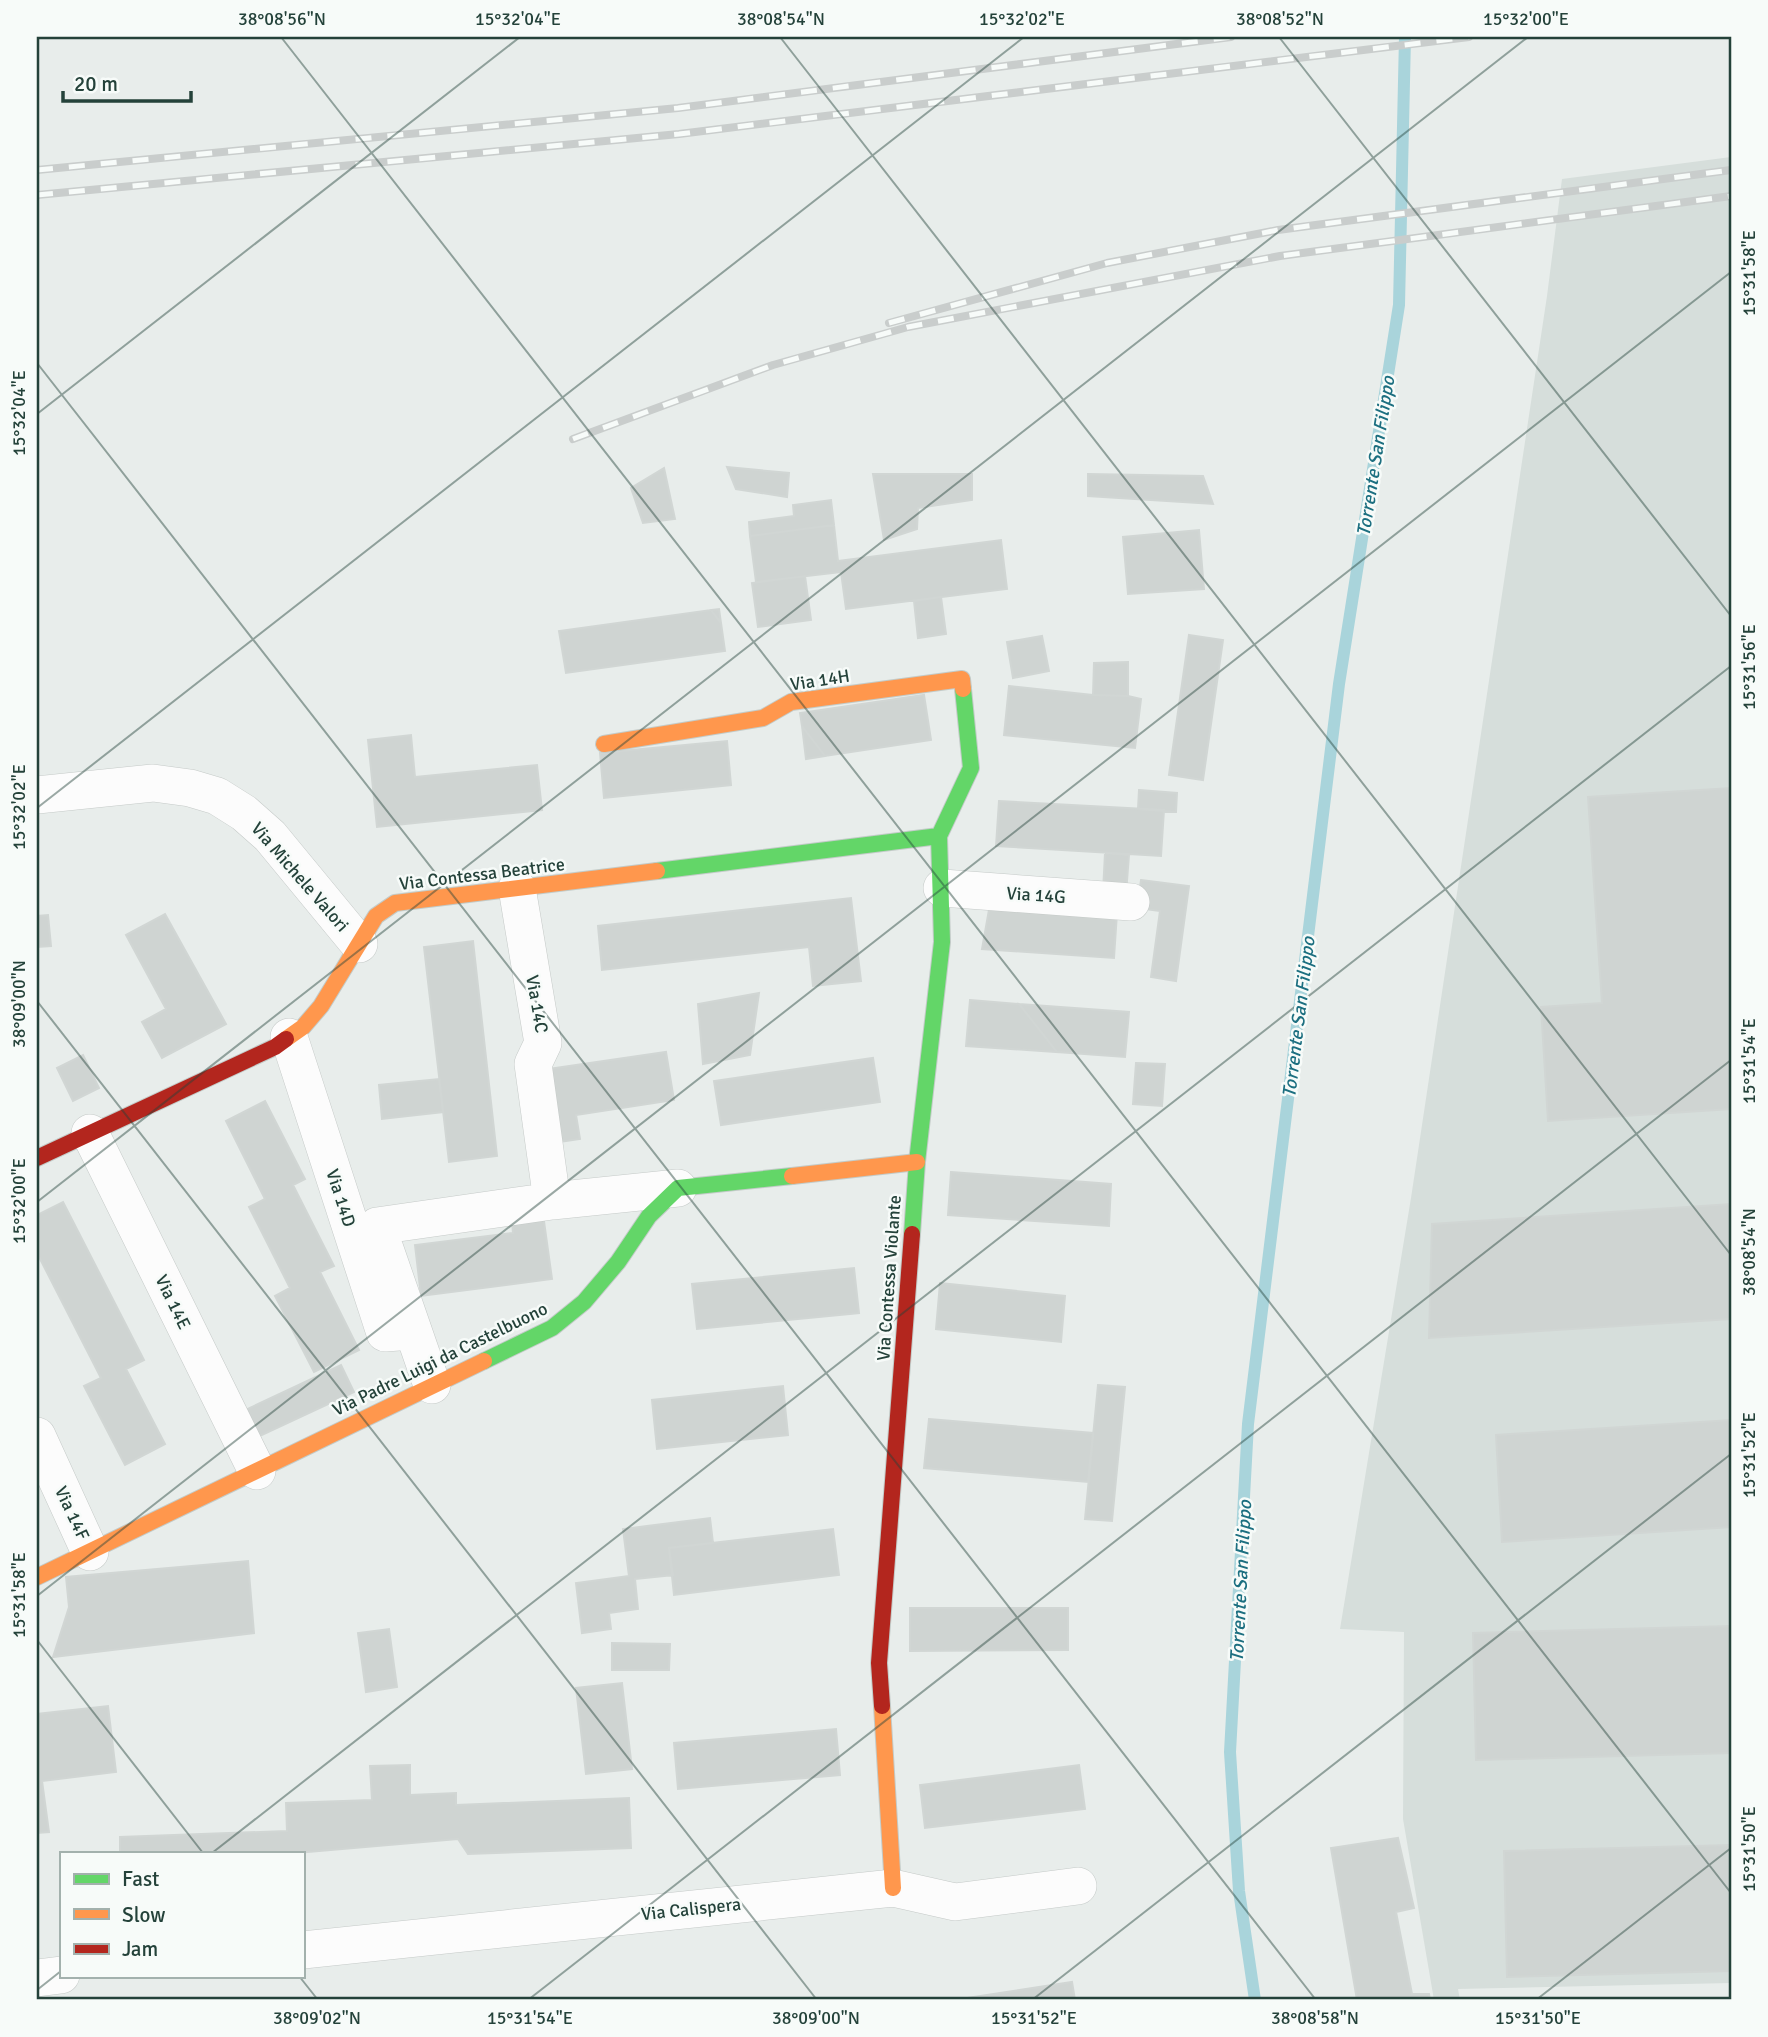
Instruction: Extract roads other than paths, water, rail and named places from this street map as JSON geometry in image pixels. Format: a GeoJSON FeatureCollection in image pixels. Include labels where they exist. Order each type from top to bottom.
{"type":"FeatureCollection","features":[{"type":"Feature","properties":{"kind":"street","name":"Via 14H"},"geometry":{"type":"LineString","coordinates":[[604,744],[763,718],[790,702],[962,679]]}},
{"type":"Feature","properties":{"kind":"street","name":"Via Contessa Violante"},"geometry":{"type":"LineString","coordinates":[[893,1888],[880,1663],[917,1162],[942,942],[939,836],[971,768],[962,679]]}},
{"type":"Feature","properties":{"kind":"street","name":"Via Michele Valori"},"geometry":{"type":"LineString","coordinates":[[37,796],[153,783],[190,788],[217,796],[244,813],[270,836],[359,944]]}},
{"type":"Feature","properties":{"kind":"street","name":"Via Contessa Beatrice"},"geometry":{"type":"LineString","coordinates":[[37,1158],[275,1047],[303,1027],[321,1006],[376,916],[395,903],[939,836]]}},
{"type":"Feature","properties":{"kind":"street","name":"Via 14C"},"geometry":{"type":"LineString","coordinates":[[517,888],[543,1043],[533,1064],[552,1201]]}},
{"type":"Feature","properties":{"kind":"street","name":"Via 14G"},"geometry":{"type":"LineString","coordinates":[[942,888],[1131,902]]}},
{"type":"Feature","properties":{"kind":"street","name":"Via 14D"},"geometry":{"type":"LineString","coordinates":[[289,1037],[385,1333],[412,1331]]}},
{"type":"Feature","properties":{"kind":"street","name":"Via 14E"},"geometry":{"type":"LineString","coordinates":[[90,1133],[257,1471]]}},
{"type":"Feature","properties":{"kind":"street"},"geometry":{"type":"LineString","coordinates":[[432,1385],[377,1226],[552,1201],[917,1162]]}},
{"type":"Feature","properties":{"kind":"street","name":"Via Padre Luigi da Castelbuono"},"geometry":{"type":"LineString","coordinates":[[37,1577],[552,1328],[584,1302],[618,1262],[649,1216],[678,1188]]}},
{"type":"Feature","properties":{"kind":"street","name":"Via 14F"},"geometry":{"type":"LineString","coordinates":[[37,1436],[90,1552]]}},
{"type":"Feature","properties":{"kind":"street","name":"Via Calispera"},"geometry":{"type":"LineString","coordinates":[[304,1950],[893,1888],[955,1902],[1078,1886]]}},
{"type":"Feature","properties":{"kind":"street"},"geometry":{"type":"LineString","coordinates":[[37,1978],[60,1975]]}},
{"type":"Feature","properties":{"kind":"waterway","name":"Torrente San Filippo"},"geometry":{"type":"LineString","coordinates":[[1255,2000],[1239,1891],[1230,1752],[1248,1424],[1339,684],[1399,305],[1405,37]]}},
{"type":"Feature","properties":{"kind":"railway"},"geometry":{"type":"LineString","coordinates":[[37,170],[678,108],[1231,37]]}},
{"type":"Feature","properties":{"kind":"railway"},"geometry":{"type":"LineString","coordinates":[[37,195],[679,134],[1469,37]]}},
{"type":"Feature","properties":{"kind":"railway"},"geometry":{"type":"LineString","coordinates":[[889,323],[1107,263],[1278,230],[1731,170]]}},
{"type":"Feature","properties":{"kind":"railway"},"geometry":{"type":"LineString","coordinates":[[573,439],[773,365],[908,327],[1280,256],[1731,196]]}}]}
